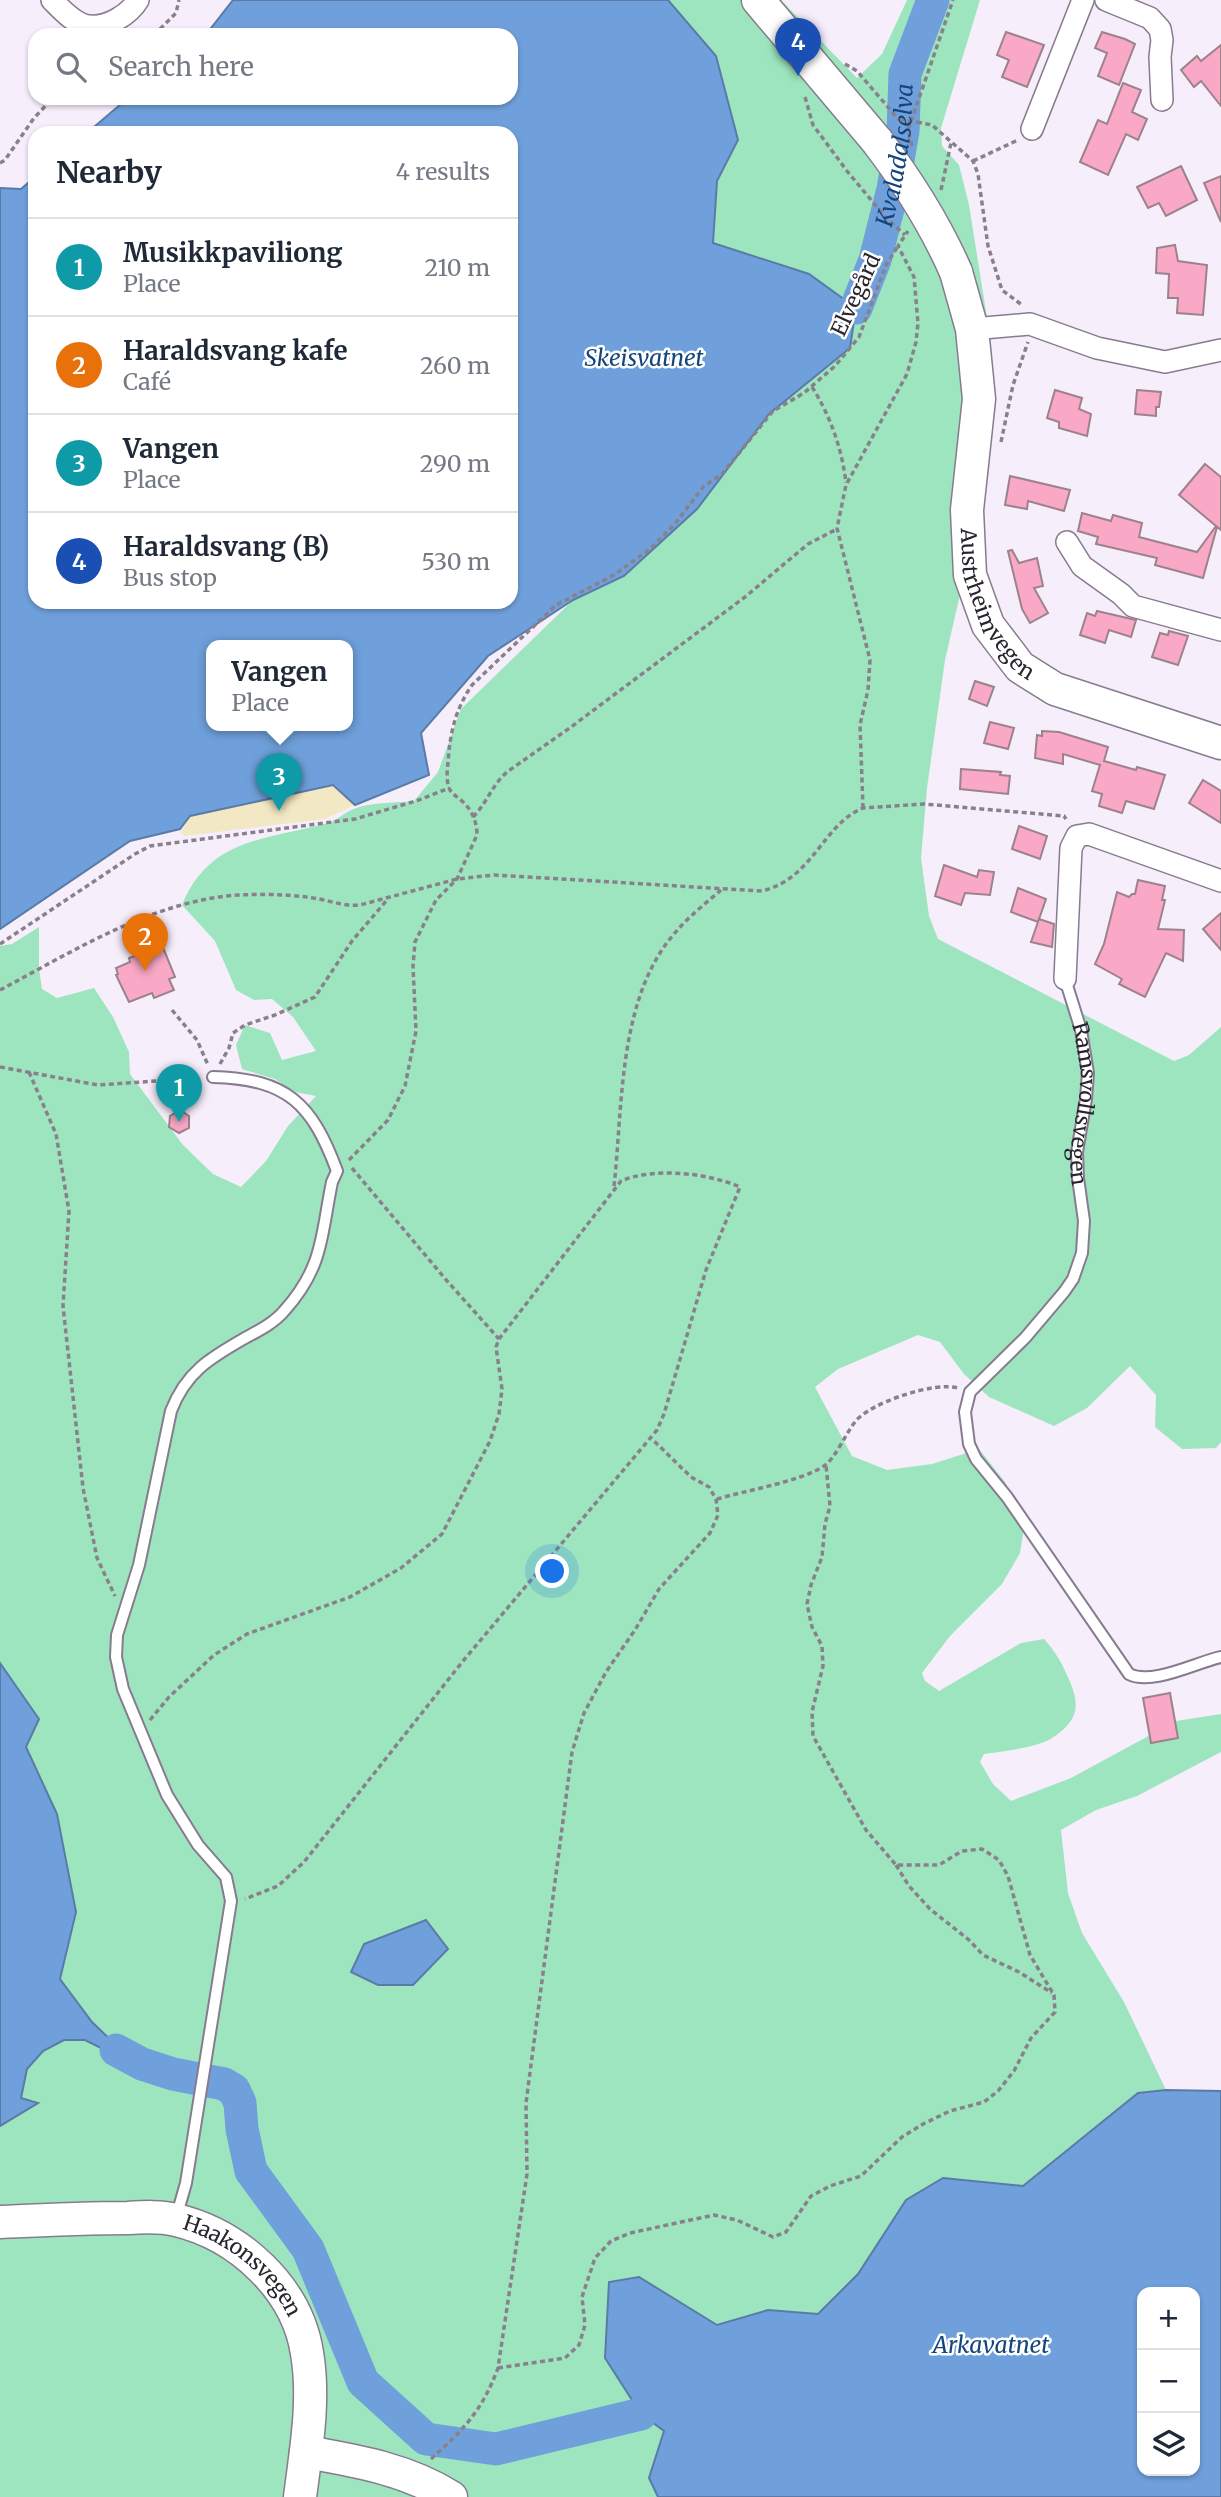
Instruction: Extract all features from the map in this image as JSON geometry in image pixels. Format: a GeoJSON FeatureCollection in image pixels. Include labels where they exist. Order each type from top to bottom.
{"type":"FeatureCollection","features":[{"type":"Feature","properties":{"kind":"main road","name":"Austrheimvegen"},"geometry":{"type":"LineString","coordinates":[[758,0],[888,131],[906,178],[931,219],[956,272],[972,329],[979,399],[967,510],[970,575],[988,625],[1020,667],[1055,689],[1221,743]]}},
{"type":"Feature","properties":{"kind":"main road","name":"Haakonsvegen"},"geometry":{"type":"LineString","coordinates":[[0,2222],[111,2218],[176,2220],[225,2239],[253,2260],[276,2285],[296,2316],[307,2352],[310,2390],[300,2497]]}},
{"type":"Feature","properties":{"kind":"main road"},"geometry":{"type":"LineString","coordinates":[[306,2452],[394,2470],[451,2497]]}},
{"type":"Feature","properties":{"kind":"street"},"geometry":{"type":"LineString","coordinates":[[52,0],[64,13],[88,26],[113,22],[138,0]]}},
{"type":"Feature","properties":{"kind":"street"},"geometry":{"type":"LineString","coordinates":[[1032,129],[1083,0]]}},
{"type":"Feature","properties":{"kind":"street"},"geometry":{"type":"LineString","coordinates":[[1106,0],[1150,18],[1160,29],[1162,100]]}},
{"type":"Feature","properties":{"kind":"street"},"geometry":{"type":"LineString","coordinates":[[972,329],[1030,324],[1097,348],[1165,362],[1221,350]]}},
{"type":"Feature","properties":{"kind":"street"},"geometry":{"type":"LineString","coordinates":[[1067,542],[1082,566],[1133,606],[1221,630]]}},
{"type":"Feature","properties":{"kind":"street"},"geometry":{"type":"LineString","coordinates":[[1077,836],[1089,834],[1221,881]]}},
{"type":"Feature","properties":{"kind":"street","name":"Ramsvollsvegen"},"geometry":{"type":"LineString","coordinates":[[1065,979],[1071,848],[1077,836]]}},
{"type":"Feature","properties":{"kind":"lane","name":"Ramsvollsvegen"},"geometry":{"type":"LineString","coordinates":[[970,1392],[1025,1338],[1064,1293],[1073,1279],[1082,1253],[1084,1221],[1077,1152],[1088,1073],[1081,1030],[1065,979]]}},
{"type":"Feature","properties":{"kind":"lane"},"geometry":{"type":"LineString","coordinates":[[176,2220],[186,2183],[231,1901],[226,1877],[198,1845],[173,1807],[123,1689],[116,1657],[117,1635],[139,1565],[171,1411],[179,1391],[192,1374],[215,1356],[272,1322],[297,1295],[319,1256],[332,1182],[337,1171],[318,1127],[302,1105],[279,1091],[242,1078],[213,1077]]}},
{"type":"Feature","properties":{"kind":"lane"},"geometry":{"type":"LineString","coordinates":[[970,1392],[965,1412],[969,1444],[976,1459],[1007,1497],[1129,1674],[1139,1678],[1156,1676],[1221,1657]]}},
{"type":"Feature","properties":{"kind":"path"},"geometry":{"type":"LineString","coordinates":[[161,28],[176,13],[179,0]]}},
{"type":"Feature","properties":{"kind":"path"},"geometry":{"type":"LineString","coordinates":[[915,155],[908,130],[953,0]]}},
{"type":"Feature","properties":{"kind":"path"},"geometry":{"type":"LineString","coordinates":[[845,64],[857,71],[888,131],[917,122],[932,125],[973,161],[978,174],[988,246],[1002,290],[1026,308],[1030,324],[1030,338],[1013,385],[1000,450]]}},
{"type":"Feature","properties":{"kind":"path","name":"Elvegård"},"geometry":{"type":"LineString","coordinates":[[449,788],[449,734],[457,709],[472,685],[556,605],[614,575],[650,549],[674,525],[704,486],[722,474],[773,411],[812,387],[835,366],[859,337],[883,273],[905,235],[886,218],[813,125],[803,89]]}},
{"type":"Feature","properties":{"kind":"path"},"geometry":{"type":"LineString","coordinates":[[28,126],[46,105]]}},
{"type":"Feature","properties":{"kind":"path"},"geometry":{"type":"LineString","coordinates":[[0,163],[5,160],[28,127]]}},
{"type":"Feature","properties":{"kind":"path"},"geometry":{"type":"LineString","coordinates":[[973,161],[1015,142],[1032,129]]}},
{"type":"Feature","properties":{"kind":"path"},"geometry":{"type":"LineString","coordinates":[[934,198],[941,191],[951,144]]}},
{"type":"Feature","properties":{"kind":"path"},"geometry":{"type":"LineString","coordinates":[[863,808],[860,725],[868,690],[870,660],[837,528],[846,485],[907,374],[916,342],[918,311],[914,277],[898,246]]}},
{"type":"Feature","properties":{"kind":"path"},"geometry":{"type":"LineString","coordinates":[[812,387],[840,450],[846,485]]}},
{"type":"Feature","properties":{"kind":"path"},"geometry":{"type":"LineString","coordinates":[[473,817],[494,785],[507,772],[745,597],[808,544],[837,528]]}},
{"type":"Feature","properties":{"kind":"path"},"geometry":{"type":"LineString","coordinates":[[0,944],[150,846],[355,819],[449,788],[465,803],[473,817],[477,835],[457,879],[436,900],[429,912],[414,948],[416,1031],[405,1086],[388,1120],[348,1162],[447,1282],[499,1339]]}},
{"type":"Feature","properties":{"kind":"path"},"geometry":{"type":"LineString","coordinates":[[0,990],[159,911],[240,895],[296,895],[351,906],[457,879],[494,876],[762,891],[781,884],[797,873],[855,811],[863,808],[924,804],[1064,816],[1077,836]]}},
{"type":"Feature","properties":{"kind":"path"},"geometry":{"type":"LineString","coordinates":[[613,1188],[628,1042],[641,994],[653,965],[673,935],[722,889]]}},
{"type":"Feature","properties":{"kind":"path"},"geometry":{"type":"LineString","coordinates":[[213,1077],[229,1048],[233,1033],[245,1025],[314,997],[352,941],[388,898]]}},
{"type":"Feature","properties":{"kind":"path"},"geometry":{"type":"LineString","coordinates":[[172,1010],[197,1041],[213,1077]]}},
{"type":"Feature","properties":{"kind":"path"},"geometry":{"type":"LineString","coordinates":[[0,1067],[98,1086],[213,1077]]}},
{"type":"Feature","properties":{"kind":"path"},"geometry":{"type":"LineString","coordinates":[[29,1073],[56,1134],[69,1211],[63,1306],[83,1488],[97,1558],[124,1615]]}},
{"type":"Feature","properties":{"kind":"path"},"geometry":{"type":"LineString","coordinates":[[142,1730],[169,1697],[214,1656],[247,1634],[350,1597],[401,1568],[442,1534],[490,1441],[499,1414],[502,1389],[496,1347],[499,1339],[613,1188],[629,1178],[675,1173],[740,1187],[706,1270],[664,1414],[651,1439],[615,1478],[463,1661],[295,1872],[267,1892],[231,1901]]}},
{"type":"Feature","properties":{"kind":"path"},"geometry":{"type":"LineString","coordinates":[[716,1499],[804,1475],[826,1465],[856,1419],[896,1398],[933,1386],[951,1386],[970,1392]]}},
{"type":"Feature","properties":{"kind":"path"},"geometry":{"type":"LineString","coordinates":[[412,2477],[459,2434],[477,2413],[498,2368],[527,2174],[526,2103],[572,1752],[584,1713],[606,1672],[659,1589],[710,1533],[718,1515],[716,1499],[709,1486],[691,1477],[651,1439]]}},
{"type":"Feature","properties":{"kind":"path"},"geometry":{"type":"LineString","coordinates":[[826,1465],[830,1506],[825,1524],[822,1557],[807,1604],[823,1656],[812,1712],[813,1736],[866,1830],[930,1909],[969,1940],[983,1955],[1019,1972],[1054,1995]]}},
{"type":"Feature","properties":{"kind":"path"},"geometry":{"type":"LineString","coordinates":[[498,2368],[565,2358],[579,2345],[585,2325],[582,2297],[595,2258],[611,2241],[630,2233],[714,2216],[737,2220],[773,2237],[786,2231],[811,2196],[830,2186],[861,2176],[902,2137],[923,2124],[950,2111],[984,2102],[998,2091],[1014,2071],[1031,2038],[1055,2012],[1054,1995],[1030,1955],[1008,1876],[999,1860],[982,1849],[962,1851],[939,1865],[896,1865]]}},
{"type":"Feature","properties":{"kind":"green space"},"geometry":{"type":"Polygon","coordinates":[[[668,0],[781,0],[857,78],[882,54],[907,0],[980,0],[941,128],[942,146],[959,165],[969,205],[991,343],[980,399],[965,573],[945,660],[927,788],[921,858],[929,916],[938,939],[1174,1061],[1189,1055],[1221,1027],[1221,1442],[1216,1448],[1182,1449],[1155,1427],[1156,1395],[1130,1366],[1087,1408],[1054,1426],[989,1397],[964,1374],[940,1342],[918,1335],[838,1369],[815,1387],[852,1456],[887,1470],[932,1464],[979,1449],[1005,1482],[1025,1521],[1020,1553],[1002,1584],[950,1636],[922,1673],[925,1681],[939,1691],[1021,1643],[1044,1639],[1054,1652],[1065,1670],[1074,1694],[1076,1702],[1073,1717],[1062,1731],[1046,1741],[1020,1749],[984,1754],[980,1762],[993,1784],[1011,1801],[1071,1778],[1176,1721],[1221,1714],[1221,1752],[1137,1796],[1096,1810],[1061,1830],[1068,1893],[1082,1933],[1124,2002],[1166,2090],[1138,2093],[1023,2186],[943,2178],[906,2200],[858,2274],[818,2314],[768,2310],[717,2325],[639,2277],[641,2414],[664,2431],[649,2478],[658,2497],[0,2497],[0,2126],[37,2104],[21,2098],[27,2069],[43,2051],[64,2040],[85,2040],[117,2047],[92,2022],[60,1979],[76,1912],[57,1814],[26,1747],[39,1719],[0,1663],[0,946],[12,944],[39,927],[42,989],[57,998],[94,988],[113,1017],[129,1052],[130,1074],[183,1145],[213,1174],[241,1187],[266,1161],[288,1126],[316,1096],[295,1092],[275,1079],[242,1069],[236,1045],[245,1025],[270,1033],[282,1060],[316,1051],[293,1017],[272,999],[254,1000],[236,990],[215,941],[182,905],[194,883],[208,866],[243,845],[328,823],[352,809],[363,806],[414,801],[438,772],[461,709],[573,600],[624,576],[697,509],[769,414],[850,348],[809,274],[712,243],[717,181],[738,140],[716,56],[668,0]]]}},
{"type":"Feature","properties":{"kind":"sand"},"geometry":{"type":"Polygon","coordinates":[[[333,785],[355,805],[325,819],[184,836],[181,832],[190,816],[333,785]]]}},
{"type":"Feature","properties":{"kind":"water","name":"Skeisvatnet"},"geometry":{"type":"Polygon","coordinates":[[[233,0],[668,0],[716,56],[738,140],[717,181],[713,243],[809,274],[856,308],[850,348],[769,414],[697,509],[624,576],[573,600],[488,656],[421,733],[429,775],[355,805],[333,785],[190,816],[180,829],[130,841],[0,929],[0,188],[21,189],[28,183],[28,609],[518,609],[518,126],[95,126],[120,105],[518,105],[518,28],[211,28],[233,0]]]}},
{"type":"Feature","properties":{"kind":"water"},"geometry":{"type":"Polygon","coordinates":[[[0,1663],[39,1719],[26,1747],[57,1814],[76,1912],[60,1979],[92,2022],[117,2046],[113,2054],[85,2040],[64,2040],[43,2051],[27,2069],[21,2098],[38,2103],[0,2126],[0,1663]]]}},
{"type":"Feature","properties":{"kind":"water"},"geometry":{"type":"Polygon","coordinates":[[[426,1920],[448,1949],[413,1985],[378,1985],[351,1972],[364,1944],[426,1920]]]}},
{"type":"Feature","properties":{"kind":"water","name":"Arkavatnet"},"geometry":{"type":"Polygon","coordinates":[[[1166,2090],[1221,2091],[1221,2497],[658,2497],[649,2478],[664,2431],[641,2414],[605,2358],[609,2282],[639,2277],[717,2325],[768,2310],[818,2314],[858,2274],[906,2200],[943,2178],[1023,2186],[1138,2093],[1166,2090]]]}},
{"type":"Feature","properties":{"kind":"building"},"geometry":{"type":"Polygon","coordinates":[[[1006,32],[1044,45],[1027,87],[1002,77],[1009,60],[997,55],[1006,32]]]}},
{"type":"Feature","properties":{"kind":"building"},"geometry":{"type":"Polygon","coordinates":[[[1102,32],[1135,44],[1119,85],[1098,76],[1107,53],[1095,48],[1102,32]]]}},
{"type":"Feature","properties":{"kind":"building"},"geometry":{"type":"Polygon","coordinates":[[[1221,45],[1221,106],[1201,81],[1194,87],[1181,70],[1197,56],[1201,61],[1221,45]]]}},
{"type":"Feature","properties":{"kind":"building"},"geometry":{"type":"Polygon","coordinates":[[[1123,83],[1141,90],[1132,112],[1147,119],[1138,140],[1126,134],[1108,175],[1080,162],[1098,120],[1107,124],[1123,83]]]}},
{"type":"Feature","properties":{"kind":"building"},"geometry":{"type":"Polygon","coordinates":[[[1181,166],[1197,200],[1166,216],[1159,203],[1148,208],[1137,187],[1181,166]]]}},
{"type":"Feature","properties":{"kind":"building"},"geometry":{"type":"Polygon","coordinates":[[[1221,176],[1221,222],[1204,183],[1221,176]]]}},
{"type":"Feature","properties":{"kind":"building"},"geometry":{"type":"Polygon","coordinates":[[[1175,245],[1178,261],[1207,265],[1203,315],[1177,313],[1178,298],[1168,298],[1169,274],[1156,273],[1157,248],[1175,245]]]}},
{"type":"Feature","properties":{"kind":"building"},"geometry":{"type":"Polygon","coordinates":[[[1055,390],[1082,398],[1079,409],[1091,414],[1087,436],[1059,428],[1059,422],[1047,418],[1055,390]]]}},
{"type":"Feature","properties":{"kind":"building"},"geometry":{"type":"Polygon","coordinates":[[[1137,390],[1161,392],[1156,416],[1135,414],[1137,390]]]}},
{"type":"Feature","properties":{"kind":"building"},"geometry":{"type":"Polygon","coordinates":[[[1205,464],[1221,477],[1221,530],[1217,527],[1203,578],[1155,565],[1157,558],[1096,544],[1098,537],[1078,531],[1082,513],[1111,521],[1113,515],[1142,523],[1139,537],[1197,552],[1216,526],[1179,495],[1205,464]]]}},
{"type":"Feature","properties":{"kind":"building"},"geometry":{"type":"Polygon","coordinates":[[[1010,476],[1070,490],[1064,511],[1028,501],[1027,509],[1005,505],[1010,476]]]}},
{"type":"Feature","properties":{"kind":"building"},"geometry":{"type":"Polygon","coordinates":[[[1012,550],[1019,563],[1037,558],[1043,586],[1034,588],[1048,613],[1030,623],[1022,609],[1008,551],[1012,550]]]}},
{"type":"Feature","properties":{"kind":"building"},"geometry":{"type":"Polygon","coordinates":[[[1097,611],[1136,620],[1131,637],[1109,630],[1105,643],[1080,635],[1087,613],[1095,616],[1097,611]]]}},
{"type":"Feature","properties":{"kind":"building"},"geometry":{"type":"Polygon","coordinates":[[[1169,631],[1188,636],[1178,665],[1152,657],[1160,633],[1168,635],[1169,631]]]}},
{"type":"Feature","properties":{"kind":"building"},"geometry":{"type":"Polygon","coordinates":[[[975,681],[994,687],[987,706],[969,699],[975,681]]]}},
{"type":"Feature","properties":{"kind":"building"},"geometry":{"type":"Polygon","coordinates":[[[990,722],[1014,728],[1008,749],[984,743],[990,722]]]}},
{"type":"Feature","properties":{"kind":"building"},"geometry":{"type":"Polygon","coordinates":[[[1042,731],[1059,732],[1108,747],[1104,761],[1165,775],[1154,809],[1126,801],[1122,813],[1099,806],[1102,794],[1092,791],[1100,765],[1063,754],[1063,764],[1035,758],[1037,735],[1042,736],[1042,731]]]}},
{"type":"Feature","properties":{"kind":"building"},"geometry":{"type":"Polygon","coordinates":[[[961,769],[1001,772],[1000,775],[1010,776],[1008,794],[960,789],[961,769]]]}},
{"type":"Feature","properties":{"kind":"building"},"geometry":{"type":"Polygon","coordinates":[[[1203,780],[1221,791],[1221,823],[1189,803],[1203,780]]]}},
{"type":"Feature","properties":{"kind":"building"},"geometry":{"type":"Polygon","coordinates":[[[1019,826],[1047,836],[1040,859],[1012,849],[1019,826]]]}},
{"type":"Feature","properties":{"kind":"building"},"geometry":{"type":"Polygon","coordinates":[[[944,865],[977,877],[979,870],[994,872],[990,895],[965,893],[961,905],[935,896],[944,865]]]}},
{"type":"Feature","properties":{"kind":"building"},"geometry":{"type":"Polygon","coordinates":[[[1138,880],[1165,886],[1162,900],[1165,900],[1158,929],[1184,930],[1183,961],[1166,953],[1145,997],[1119,984],[1122,979],[1095,964],[1104,944],[1117,892],[1129,897],[1135,894],[1138,880]]]}},
{"type":"Feature","properties":{"kind":"building"},"geometry":{"type":"Polygon","coordinates":[[[1018,888],[1046,899],[1038,922],[1011,912],[1018,888]]]}},
{"type":"Feature","properties":{"kind":"building"},"geometry":{"type":"Polygon","coordinates":[[[1221,913],[1221,950],[1203,929],[1221,913]]]}},
{"type":"Feature","properties":{"kind":"building"},"geometry":{"type":"Polygon","coordinates":[[[1039,919],[1054,924],[1052,947],[1031,942],[1039,919]]]}},
{"type":"Feature","properties":{"kind":"building"},"geometry":{"type":"Polygon","coordinates":[[[162,945],[175,977],[169,979],[174,990],[154,998],[152,993],[129,1002],[116,975],[116,968],[130,962],[129,958],[162,945]]]}},
{"type":"Feature","properties":{"kind":"building"},"geometry":{"type":"Polygon","coordinates":[[[180,1110],[189,1116],[189,1128],[179,1133],[169,1127],[170,1116],[180,1110]]]}},
{"type":"Feature","properties":{"kind":"building"},"geometry":{"type":"Polygon","coordinates":[[[1170,1693],[1178,1738],[1151,1743],[1143,1698],[1170,1693]]]}},
{"type":"Feature","properties":{"kind":"waterway","name":"Kvaladalselva"},"geometry":{"type":"LineString","coordinates":[[856,308],[875,260],[893,189],[903,131],[905,74],[933,0]]}},
{"type":"Feature","properties":{"kind":"waterway"},"geometry":{"type":"LineString","coordinates":[[116,2050],[142,2064],[173,2074],[224,2084],[234,2090],[240,2103],[242,2129],[251,2171],[308,2249],[363,2382],[426,2439],[496,2449],[641,2414]]}},
{"type":"Feature","properties":{"kind":"place","name":"Haraldsvang (B)"},"geometry":{"type":"Point","coordinates":[798,76]}},
{"type":"Feature","properties":{"kind":"place","name":"Vangen"},"geometry":{"type":"Point","coordinates":[279,811]}},
{"type":"Feature","properties":{"kind":"place","name":"Haraldsvang kafe"},"geometry":{"type":"Point","coordinates":[145,971]}},
{"type":"Feature","properties":{"kind":"place","name":"Musikkpaviliong"},"geometry":{"type":"Point","coordinates":[179,1122]}}]}
